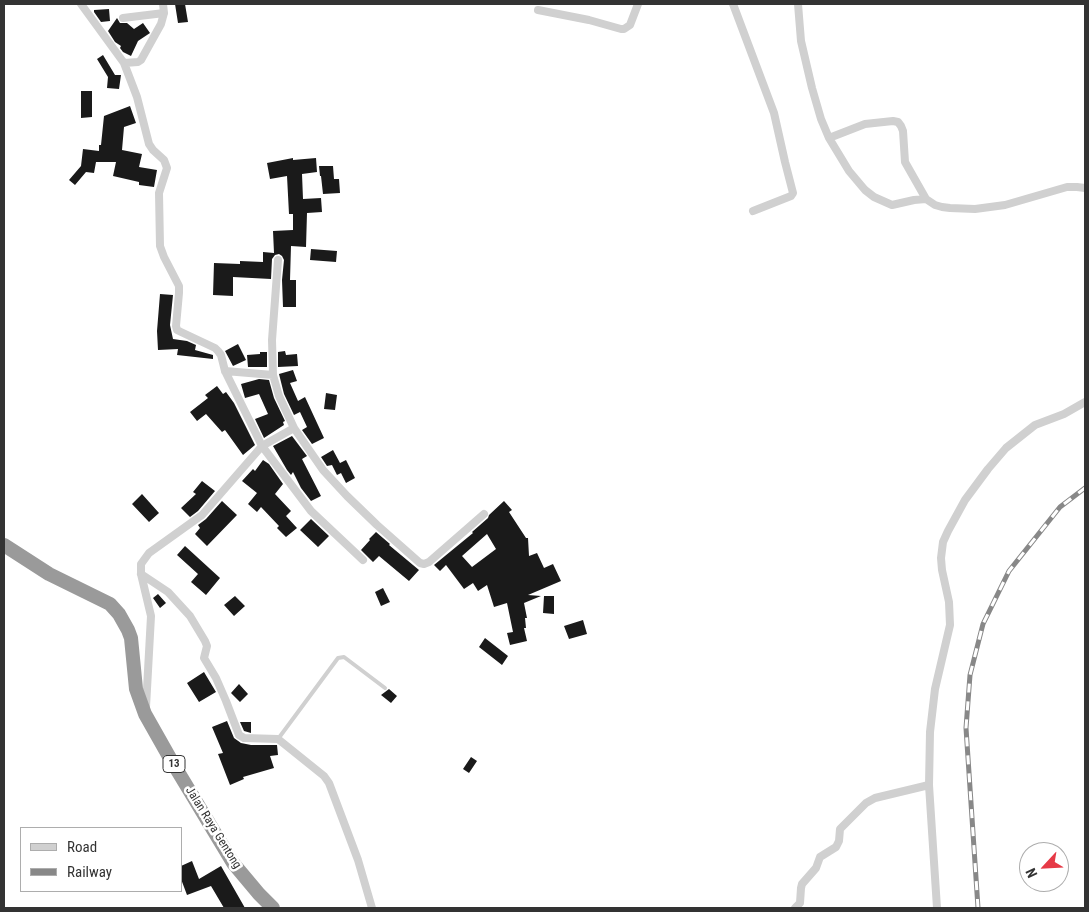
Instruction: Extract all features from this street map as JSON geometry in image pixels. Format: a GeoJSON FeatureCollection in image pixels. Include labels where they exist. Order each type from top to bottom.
{"type":"FeatureCollection","features":[{"type":"Feature","properties":{"kind":"highway","name":"Jalan Raya Gentong"},"geometry":{"type":"LineString","coordinates":[[4,545],[49,574],[110,604],[120,614],[131,638],[136,688],[145,714],[233,863],[273,908]]}},
{"type":"Feature","properties":{"kind":"street"},"geometry":{"type":"LineString","coordinates":[[81,4],[124,63],[138,98],[149,144],[164,160],[167,168],[160,193],[160,246],[179,286],[176,326],[181,332],[215,348],[221,355],[225,371],[262,446],[310,511],[363,560]]}},
{"type":"Feature","properties":{"kind":"street"},"geometry":{"type":"LineString","coordinates":[[124,63],[141,60],[161,24],[164,13],[163,4]]}},
{"type":"Feature","properties":{"kind":"street"},"geometry":{"type":"LineString","coordinates":[[538,10],[624,29],[630,25],[638,4]]}},
{"type":"Feature","properties":{"kind":"street"},"geometry":{"type":"LineString","coordinates":[[733,4],[774,113],[793,193],[792,196],[753,211]]}},
{"type":"Feature","properties":{"kind":"street"},"geometry":{"type":"LineString","coordinates":[[798,4],[802,41],[812,88],[829,138],[857,180],[874,197],[892,205],[926,198]]}},
{"type":"Feature","properties":{"kind":"street"},"geometry":{"type":"LineString","coordinates":[[123,18],[164,13]]}},
{"type":"Feature","properties":{"kind":"street"},"geometry":{"type":"LineString","coordinates":[[829,138],[865,124],[898,122],[903,130],[905,162],[926,198],[935,205],[942,207],[975,209],[1005,205],[1067,187],[1085,188]]}},
{"type":"Feature","properties":{"kind":"street"},"geometry":{"type":"LineString","coordinates":[[278,260],[272,340],[274,375],[279,396],[294,428],[323,470],[377,525],[420,563],[428,562],[484,514]]}},
{"type":"Feature","properties":{"kind":"street"},"geometry":{"type":"LineString","coordinates":[[225,371],[274,375]]}},
{"type":"Feature","properties":{"kind":"street"},"geometry":{"type":"LineString","coordinates":[[937,908],[929,785],[930,732],[935,689],[950,625],[949,602],[942,570],[943,542],[965,500],[1006,448],[1035,425],[1064,414],[1085,402]]}},
{"type":"Feature","properties":{"kind":"street"},"geometry":{"type":"LineString","coordinates":[[145,714],[151,616],[141,574],[141,564],[149,553],[202,515],[262,446],[294,428]]}},
{"type":"Feature","properties":{"kind":"street"},"geometry":{"type":"LineString","coordinates":[[141,574],[168,592],[190,616],[205,641],[204,658],[216,678],[239,735],[244,738],[278,739],[324,776],[329,784],[358,860],[372,908]]}},
{"type":"Feature","properties":{"kind":"street"},"geometry":{"type":"LineString","coordinates":[[794,908],[800,903],[802,884],[816,868],[820,857],[836,847],[839,841],[840,829],[866,803],[875,798],[929,785]]}},
{"type":"Feature","properties":{"kind":"lane"},"geometry":{"type":"LineString","coordinates":[[278,739],[341,656],[385,688]]}},
{"type":"Feature","properties":{"kind":"building"},"geometry":{"type":"Polygon","coordinates":[[[175,4],[185,4],[188,22],[178,23],[175,4]]]}},
{"type":"Feature","properties":{"kind":"building"},"geometry":{"type":"Polygon","coordinates":[[[109,9],[110,21],[101,22],[94,12],[94,10],[109,9]]]}},
{"type":"Feature","properties":{"kind":"building"},"geometry":{"type":"Polygon","coordinates":[[[117,18],[120,23],[127,23],[134,29],[143,23],[150,33],[138,41],[131,56],[123,52],[120,48],[121,46],[115,42],[108,31],[117,18]]]}},
{"type":"Feature","properties":{"kind":"building"},"geometry":{"type":"Polygon","coordinates":[[[103,55],[115,75],[121,75],[119,89],[107,88],[108,77],[97,59],[103,55]]]}},
{"type":"Feature","properties":{"kind":"building"},"geometry":{"type":"Polygon","coordinates":[[[81,91],[92,91],[92,117],[81,118],[81,91]]]}},
{"type":"Feature","properties":{"kind":"building"},"geometry":{"type":"Polygon","coordinates":[[[130,106],[136,123],[124,127],[122,150],[142,154],[139,167],[157,170],[154,187],[139,185],[139,182],[113,176],[116,162],[96,162],[94,173],[86,172],[75,185],[69,180],[81,166],[83,149],[99,151],[104,116],[130,106]]]}},
{"type":"Feature","properties":{"kind":"building"},"geometry":{"type":"Polygon","coordinates":[[[293,158],[293,160],[316,158],[317,172],[302,174],[303,199],[321,198],[322,212],[307,213],[306,247],[291,246],[290,280],[296,280],[296,307],[283,307],[282,280],[284,260],[279,254],[275,255],[272,259],[271,279],[233,277],[233,296],[213,295],[214,263],[240,264],[240,261],[263,262],[263,252],[274,253],[273,231],[293,230],[293,214],[289,214],[287,176],[270,179],[267,163],[293,158]]]}},
{"type":"Feature","properties":{"kind":"building"},"geometry":{"type":"Polygon","coordinates":[[[319,166],[333,166],[334,179],[339,179],[340,193],[323,194],[319,166]]]}},
{"type":"Feature","properties":{"kind":"building"},"geometry":{"type":"Polygon","coordinates":[[[311,249],[337,251],[336,262],[310,260],[311,249]]]}},
{"type":"Feature","properties":{"kind":"building"},"geometry":{"type":"Polygon","coordinates":[[[160,294],[173,295],[170,325],[173,339],[187,341],[196,345],[195,350],[213,355],[213,359],[177,355],[178,349],[158,350],[157,331],[160,294]]]}},
{"type":"Feature","properties":{"kind":"building"},"geometry":{"type":"Polygon","coordinates":[[[238,344],[246,360],[233,366],[225,351],[238,344]]]}},
{"type":"Feature","properties":{"kind":"building"},"geometry":{"type":"Polygon","coordinates":[[[285,351],[286,355],[297,354],[298,366],[278,367],[278,352],[285,351]]]}},
{"type":"Feature","properties":{"kind":"building"},"geometry":{"type":"Polygon","coordinates":[[[260,352],[267,352],[267,367],[248,367],[247,355],[260,354],[260,352]]]}},
{"type":"Feature","properties":{"kind":"building"},"geometry":{"type":"Polygon","coordinates":[[[293,370],[297,381],[290,383],[298,401],[305,397],[324,438],[312,444],[302,430],[307,427],[300,412],[294,415],[284,394],[279,374],[293,370]]]}},
{"type":"Feature","properties":{"kind":"building"},"geometry":{"type":"Polygon","coordinates":[[[259,379],[269,380],[274,398],[285,421],[283,422],[284,425],[264,438],[255,419],[268,414],[259,394],[245,398],[241,384],[259,379]]]}},
{"type":"Feature","properties":{"kind":"building"},"geometry":{"type":"Polygon","coordinates":[[[217,386],[223,394],[226,392],[234,403],[255,445],[243,455],[225,430],[222,432],[206,414],[197,421],[190,412],[208,398],[205,395],[217,386]]]}},
{"type":"Feature","properties":{"kind":"building"},"geometry":{"type":"Polygon","coordinates":[[[326,393],[337,395],[335,410],[324,409],[326,393]]]}},
{"type":"Feature","properties":{"kind":"building"},"geometry":{"type":"Polygon","coordinates":[[[292,436],[307,456],[302,459],[321,496],[311,501],[301,488],[293,472],[291,475],[287,470],[273,446],[292,436]]]}},
{"type":"Feature","properties":{"kind":"building"},"geometry":{"type":"Polygon","coordinates":[[[333,450],[340,463],[346,460],[355,478],[346,483],[341,473],[337,475],[332,465],[327,466],[321,457],[333,450]]]}},
{"type":"Feature","properties":{"kind":"building"},"geometry":{"type":"Polygon","coordinates":[[[263,460],[269,464],[283,484],[275,494],[291,511],[286,516],[297,528],[286,537],[277,528],[279,526],[261,507],[257,512],[248,504],[257,493],[242,481],[253,469],[255,471],[263,460]]]}},
{"type":"Feature","properties":{"kind":"building"},"geometry":{"type":"Polygon","coordinates":[[[202,481],[215,491],[198,511],[190,517],[181,508],[196,494],[193,492],[202,481]]]}},
{"type":"Feature","properties":{"kind":"building"},"geometry":{"type":"Polygon","coordinates":[[[142,494],[159,513],[149,522],[132,504],[142,494]]]}},
{"type":"Feature","properties":{"kind":"building"},"geometry":{"type":"Polygon","coordinates":[[[222,501],[237,515],[207,546],[195,534],[200,528],[198,525],[222,501]]]}},
{"type":"Feature","properties":{"kind":"building"},"geometry":{"type":"Polygon","coordinates":[[[504,501],[512,510],[509,512],[526,538],[528,538],[529,556],[537,553],[544,568],[553,564],[561,581],[528,595],[541,596],[524,603],[527,618],[525,618],[526,628],[524,628],[527,641],[510,645],[507,633],[513,632],[507,603],[494,607],[487,585],[478,591],[473,583],[464,589],[446,565],[440,571],[434,565],[473,533],[504,501]],[[487,534],[462,556],[472,567],[496,549],[487,534]]]}},
{"type":"Feature","properties":{"kind":"building"},"geometry":{"type":"Polygon","coordinates":[[[311,519],[329,536],[318,547],[300,530],[311,519]]]}},
{"type":"Feature","properties":{"kind":"building"},"geometry":{"type":"Polygon","coordinates":[[[376,532],[419,570],[409,581],[379,556],[373,562],[361,550],[376,532]]]}},
{"type":"Feature","properties":{"kind":"building"},"geometry":{"type":"Polygon","coordinates":[[[185,546],[220,578],[206,595],[191,582],[198,574],[177,555],[185,546]]]}},
{"type":"Feature","properties":{"kind":"building"},"geometry":{"type":"Polygon","coordinates":[[[383,588],[390,602],[381,606],[375,592],[383,588]]]}},
{"type":"Feature","properties":{"kind":"building"},"geometry":{"type":"Polygon","coordinates":[[[158,594],[166,603],[160,608],[153,598],[158,594]]]}},
{"type":"Feature","properties":{"kind":"building"},"geometry":{"type":"Polygon","coordinates":[[[235,596],[245,606],[234,616],[224,605],[235,596]]]}},
{"type":"Feature","properties":{"kind":"building"},"geometry":{"type":"Polygon","coordinates":[[[544,596],[554,596],[554,614],[543,613],[544,596]]]}},
{"type":"Feature","properties":{"kind":"building"},"geometry":{"type":"Polygon","coordinates":[[[583,620],[587,634],[569,639],[564,626],[583,620]]]}},
{"type":"Feature","properties":{"kind":"building"},"geometry":{"type":"Polygon","coordinates":[[[485,638],[508,656],[502,665],[479,647],[485,638]]]}},
{"type":"Feature","properties":{"kind":"building"},"geometry":{"type":"Polygon","coordinates":[[[204,672],[216,692],[199,702],[187,683],[204,672]]]}},
{"type":"Feature","properties":{"kind":"building"},"geometry":{"type":"Polygon","coordinates":[[[239,684],[248,694],[240,702],[231,693],[239,684]]]}},
{"type":"Feature","properties":{"kind":"building"},"geometry":{"type":"Polygon","coordinates":[[[389,689],[397,696],[391,703],[381,695],[389,689]]]}},
{"type":"Feature","properties":{"kind":"building"},"geometry":{"type":"Polygon","coordinates":[[[227,721],[234,738],[241,743],[277,745],[278,755],[270,756],[274,768],[243,777],[244,779],[230,785],[218,754],[223,753],[212,727],[227,721]]]}},
{"type":"Feature","properties":{"kind":"building"},"geometry":{"type":"Polygon","coordinates":[[[240,722],[251,722],[251,733],[244,731],[240,722]]]}},
{"type":"Feature","properties":{"kind":"building"},"geometry":{"type":"Polygon","coordinates":[[[471,757],[477,761],[469,773],[463,769],[471,757]]]}},
{"type":"Feature","properties":{"kind":"building"},"geometry":{"type":"Polygon","coordinates":[[[192,861],[199,879],[221,866],[245,908],[224,908],[211,886],[187,895],[182,882],[182,866],[192,861]]]}},
{"type":"Feature","properties":{"kind":"railway"},"geometry":{"type":"LineString","coordinates":[[978,908],[966,728],[970,675],[983,624],[1009,571],[1060,507],[1085,488]]}}]}
